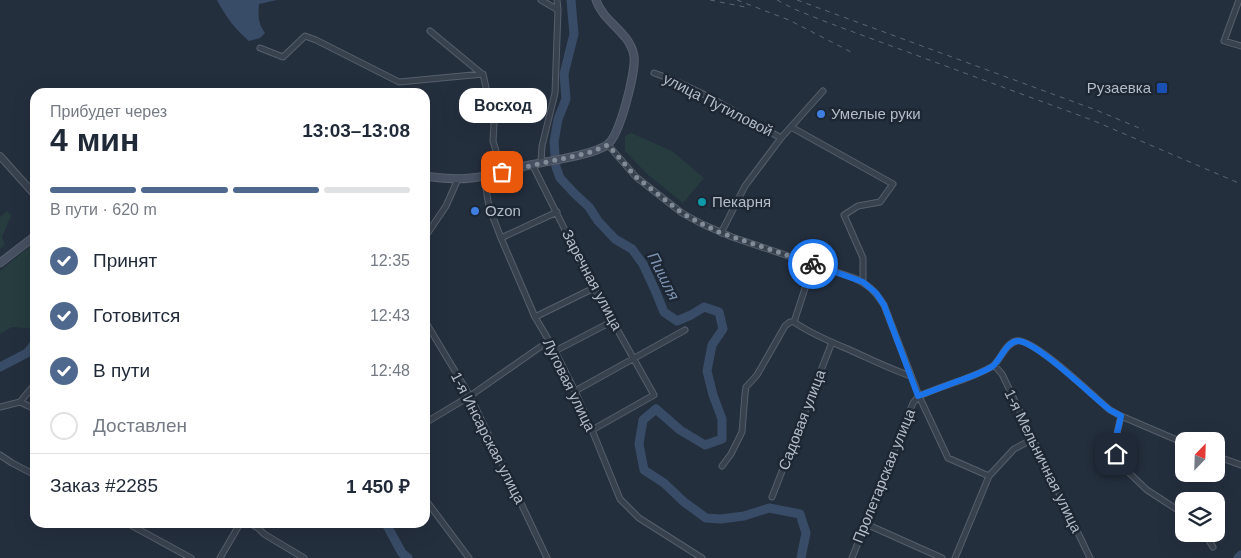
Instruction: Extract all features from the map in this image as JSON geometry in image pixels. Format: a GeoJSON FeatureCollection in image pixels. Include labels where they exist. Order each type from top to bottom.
{"type":"FeatureCollection","features":[{"type":"Feature","properties":{"kind":"main road"},"geometry":{"type":"LineString","coordinates":[[430,176],[458,179],[484,176],[532,164],[569,158],[608,145],[616,134],[622,119],[634,64],[634,54],[624,36],[603,15],[596,0]]}},
{"type":"Feature","properties":{"kind":"main road"},"geometry":{"type":"LineString","coordinates":[[0,263],[30,240]]}},
{"type":"Feature","properties":{"kind":"street"},"geometry":{"type":"LineString","coordinates":[[541,0],[558,10]]}},
{"type":"Feature","properties":{"kind":"street"},"geometry":{"type":"LineString","coordinates":[[544,162],[542,146],[555,93],[557,0]]}},
{"type":"Feature","properties":{"kind":"street"},"geometry":{"type":"LineString","coordinates":[[1239,0],[1224,41],[1241,46]]}},
{"type":"Feature","properties":{"kind":"street"},"geometry":{"type":"LineString","coordinates":[[430,31],[482,74],[494,124],[493,141],[502,172]]}},
{"type":"Feature","properties":{"kind":"street"},"geometry":{"type":"LineString","coordinates":[[260,48],[283,57],[305,36],[399,82],[482,74]]}},
{"type":"Feature","properties":{"kind":"street","name":"улица Путиловой"},"geometry":{"type":"LineString","coordinates":[[654,73],[672,79],[704,95],[781,138]]}},
{"type":"Feature","properties":{"kind":"street"},"geometry":{"type":"LineString","coordinates":[[721,233],[745,186],[781,138],[823,91]]}},
{"type":"Feature","properties":{"kind":"street"},"geometry":{"type":"LineString","coordinates":[[791,127],[893,184],[880,202],[858,206],[844,214],[863,258],[863,282]]}},
{"type":"Feature","properties":{"kind":"street"},"geometry":{"type":"LineString","coordinates":[[608,145],[636,177],[682,213],[721,233],[863,282],[876,293],[884,305],[918,396],[948,458],[990,476]]}},
{"type":"Feature","properties":{"kind":"street"},"geometry":{"type":"LineString","coordinates":[[0,156],[30,189]]}},
{"type":"Feature","properties":{"kind":"street","name":"Заречная улица"},"geometry":{"type":"LineString","coordinates":[[532,164],[594,288],[635,358],[654,395],[592,430]]}},
{"type":"Feature","properties":{"kind":"street","name":"Луговая улица"},"geometry":{"type":"LineString","coordinates":[[484,176],[489,207],[501,238],[535,317],[575,391],[620,499],[639,518],[702,558]]}},
{"type":"Feature","properties":{"kind":"street"},"geometry":{"type":"LineString","coordinates":[[430,230],[446,206],[458,179]]}},
{"type":"Feature","properties":{"kind":"street"},"geometry":{"type":"LineString","coordinates":[[501,238],[557,212]]}},
{"type":"Feature","properties":{"kind":"street"},"geometry":{"type":"LineString","coordinates":[[794,322],[813,264]]}},
{"type":"Feature","properties":{"kind":"street"},"geometry":{"type":"LineString","coordinates":[[535,317],[594,288]]}},
{"type":"Feature","properties":{"kind":"street"},"geometry":{"type":"LineString","coordinates":[[555,351],[613,321]]}},
{"type":"Feature","properties":{"kind":"street"},"geometry":{"type":"LineString","coordinates":[[722,466],[731,454],[742,432],[746,387],[757,375],[785,326],[790,322],[794,322],[832,342],[911,376]]}},
{"type":"Feature","properties":{"kind":"street","name":"1-я Инсарская улица"},"geometry":{"type":"LineString","coordinates":[[430,329],[470,396],[547,558]]}},
{"type":"Feature","properties":{"kind":"street"},"geometry":{"type":"LineString","coordinates":[[575,391],[685,330]]}},
{"type":"Feature","properties":{"kind":"street"},"geometry":{"type":"LineString","coordinates":[[918,396],[980,373],[994,365],[1008,346],[1018,340],[1046,355],[1110,410],[1175,439]]}},
{"type":"Feature","properties":{"kind":"street","name":"Садовая улица"},"geometry":{"type":"LineString","coordinates":[[772,497],[832,342]]}},
{"type":"Feature","properties":{"kind":"street"},"geometry":{"type":"LineString","coordinates":[[430,420],[470,396],[543,345],[550,344]]}},
{"type":"Feature","properties":{"kind":"street","name":"1-я Мельничная улица"},"geometry":{"type":"LineString","coordinates":[[994,365],[1002,374],[1090,558]]}},
{"type":"Feature","properties":{"kind":"street"},"geometry":{"type":"LineString","coordinates":[[0,408],[20,402],[30,390]]}},
{"type":"Feature","properties":{"kind":"street","name":"Пролетарская улица"},"geometry":{"type":"LineString","coordinates":[[852,558],[913,403],[918,396]]}},
{"type":"Feature","properties":{"kind":"street"},"geometry":{"type":"LineString","coordinates":[[20,402],[30,407]]}},
{"type":"Feature","properties":{"kind":"street"},"geometry":{"type":"LineString","coordinates":[[1121,416],[1115,442],[1116,454],[1123,467],[1147,490],[1175,508]]}},
{"type":"Feature","properties":{"kind":"street"},"geometry":{"type":"LineString","coordinates":[[955,558],[990,476],[1014,449],[1033,439]]}},
{"type":"Feature","properties":{"kind":"street"},"geometry":{"type":"LineString","coordinates":[[0,455],[30,472]]}},
{"type":"Feature","properties":{"kind":"street"},"geometry":{"type":"LineString","coordinates":[[1225,459],[1241,465]]}},
{"type":"Feature","properties":{"kind":"street"},"geometry":{"type":"LineString","coordinates":[[430,506],[469,558]]}},
{"type":"Feature","properties":{"kind":"street"},"geometry":{"type":"LineString","coordinates":[[866,524],[942,558]]}},
{"type":"Feature","properties":{"kind":"street"},"geometry":{"type":"LineString","coordinates":[[136,528],[192,558]]}},
{"type":"Feature","properties":{"kind":"street"},"geometry":{"type":"LineString","coordinates":[[220,558],[238,528]]}},
{"type":"Feature","properties":{"kind":"street"},"geometry":{"type":"LineString","coordinates":[[258,528],[264,534],[304,558]]}},
{"type":"Feature","properties":{"kind":"street"},"geometry":{"type":"LineString","coordinates":[[1210,542],[1213,547]]}},
{"type":"Feature","properties":{"kind":"green space"},"geometry":{"type":"Polygon","coordinates":[[[631,133],[672,151],[704,178],[683,203],[647,174],[625,151],[625,136],[631,133]]]}},
{"type":"Feature","properties":{"kind":"green space"},"geometry":{"type":"Polygon","coordinates":[[[7,211],[11,216],[2,237],[5,245],[0,249],[0,217],[7,211]]]}},
{"type":"Feature","properties":{"kind":"green space"},"geometry":{"type":"Polygon","coordinates":[[[30,246],[30,329],[12,327],[0,334],[0,271],[30,246]]]}},
{"type":"Feature","properties":{"kind":"water"},"geometry":{"type":"Polygon","coordinates":[[[217,0],[277,0],[259,4],[259,20],[265,33],[260,38],[249,41],[231,22],[217,0]]]}},
{"type":"Feature","properties":{"kind":"waterway","name":"Пишля"},"geometry":{"type":"LineString","coordinates":[[571,0],[574,34],[564,74],[566,99],[558,119],[554,142],[556,167],[560,178],[589,207],[598,221],[615,239],[632,249],[643,264],[664,312],[677,321],[704,307],[719,312],[723,329],[712,345],[707,371],[722,419],[722,439],[705,445],[680,430],[656,409],[643,420],[639,444],[644,470],[664,483],[684,502],[706,518],[721,519],[744,516],[769,508],[800,514],[806,533],[801,558]]}},
{"type":"Feature","properties":{"kind":"waterway"},"geometry":{"type":"LineString","coordinates":[[0,367],[27,353],[30,349]]}},
{"type":"Feature","properties":{"kind":"waterway"},"geometry":{"type":"LineString","coordinates":[[388,528],[402,553],[408,558]]}},
{"type":"Feature","properties":{"kind":"waterway"},"geometry":{"type":"LineString","coordinates":[[1238,558],[1241,555]]}},
{"type":"Feature","properties":{"kind":"railway"},"geometry":{"type":"LineString","coordinates":[[710,0],[745,7]]}},
{"type":"Feature","properties":{"kind":"railway"},"geometry":{"type":"LineString","coordinates":[[737,0],[789,20],[851,52]]}},
{"type":"Feature","properties":{"kind":"railway"},"geometry":{"type":"LineString","coordinates":[[777,0],[829,23],[1092,120],[1241,184]]}},
{"type":"Feature","properties":{"kind":"railway"},"geometry":{"type":"LineString","coordinates":[[797,0],[1096,110],[1144,130]]}},
{"type":"Feature","properties":{"kind":"way so far"},"geometry":{"type":"LineString","coordinates":[[502,172],[532,164],[569,158],[608,145],[636,177],[682,213],[721,233],[813,264]]}},
{"type":"Feature","properties":{"kind":"place","name":"Рузаевка"},"geometry":{"type":"Point","coordinates":[1162,88]}},
{"type":"Feature","properties":{"kind":"place","name":"Умелые руки"},"geometry":{"type":"Point","coordinates":[821,114]}},
{"type":"Feature","properties":{"kind":"place","name":"Восход"},"geometry":{"type":"Point","coordinates":[502,172]}},
{"type":"Feature","properties":{"kind":"place","name":"Пекарня"},"geometry":{"type":"Point","coordinates":[702,202]}},
{"type":"Feature","properties":{"kind":"place","name":"Ozon"},"geometry":{"type":"Point","coordinates":[475,211]}},
{"type":"Feature","properties":{"kind":"route"},"geometry":{"type":"LineString","coordinates":[[813,264],[863,282],[876,293],[884,305],[918,396],[980,373],[994,365],[1008,346],[1018,340],[1046,355],[1096,399],[1121,416],[1115,442],[1116,454]]}}]}
